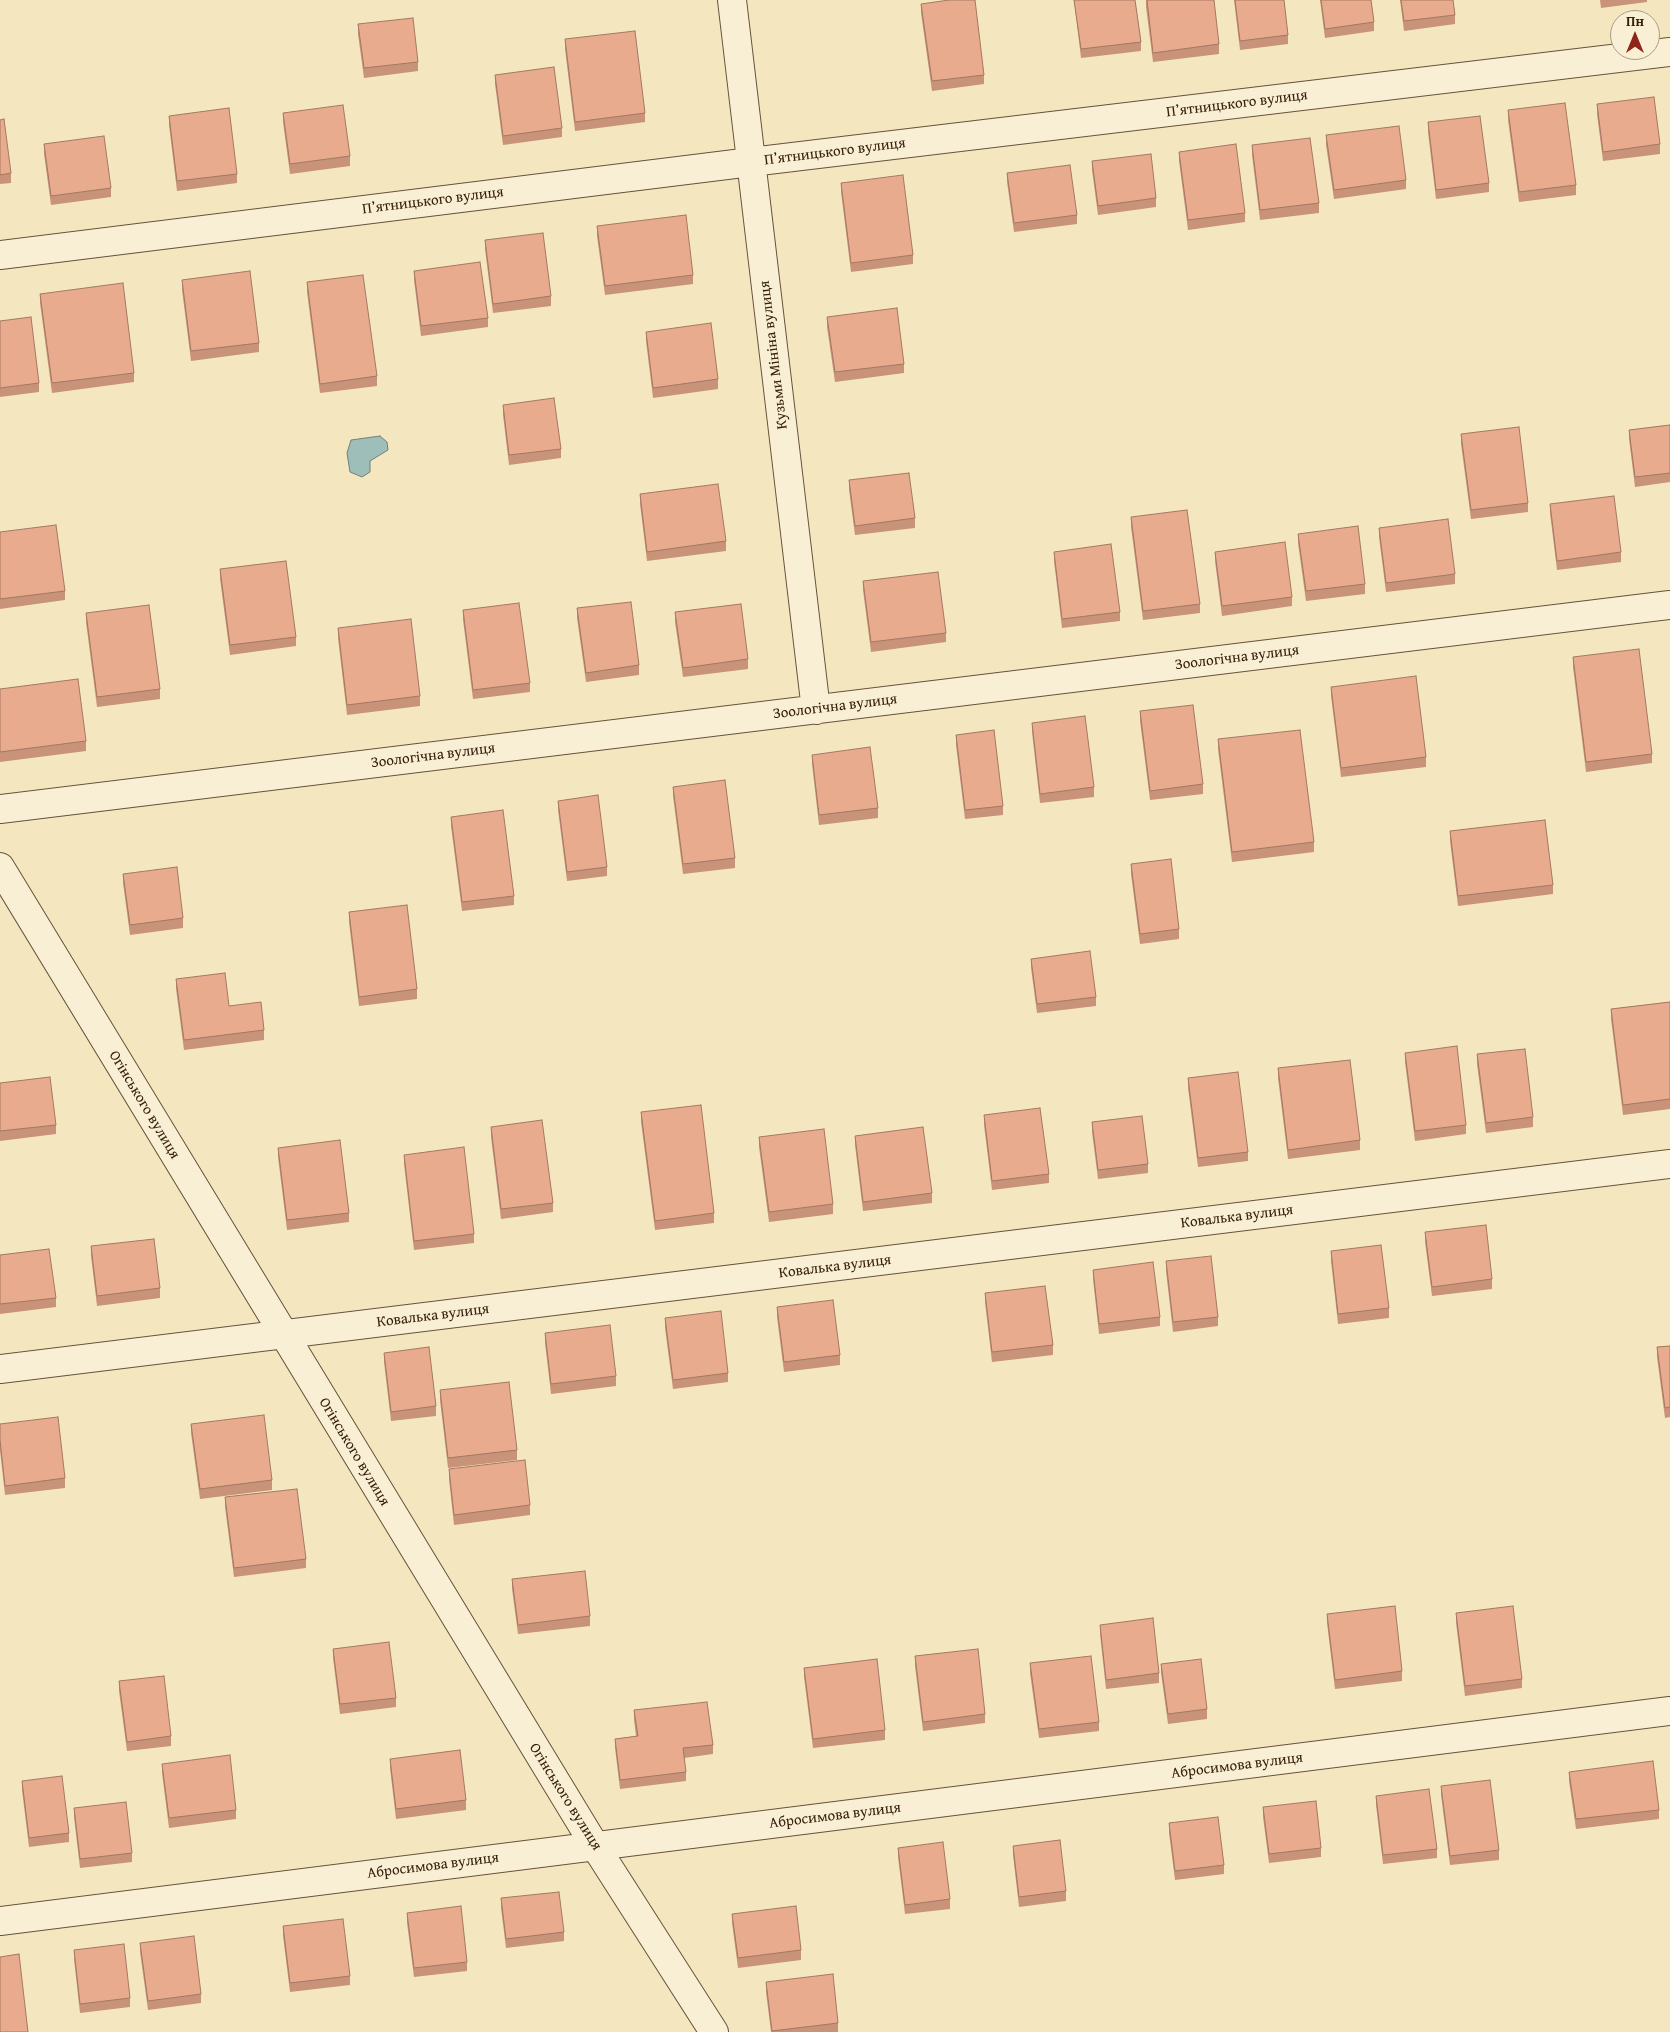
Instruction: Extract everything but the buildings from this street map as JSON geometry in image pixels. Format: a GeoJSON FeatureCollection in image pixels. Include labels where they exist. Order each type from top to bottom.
{"type":"FeatureCollection","features":[{"type":"Feature","properties":{"kind":"street","name":"Кузьми Мініна вулиця"},"geometry":{"type":"LineString","coordinates":[[732,0],[816,710]]}},
{"type":"Feature","properties":{"kind":"street","name":"П’ятницького вулиця"},"geometry":{"type":"LineString","coordinates":[[0,255],[751,162],[1670,52]]}},
{"type":"Feature","properties":{"kind":"street","name":"Зоологічна вулиця"},"geometry":{"type":"LineString","coordinates":[[0,809],[1670,606]]}},
{"type":"Feature","properties":{"kind":"street","name":"Огінського вулиця"},"geometry":{"type":"LineString","coordinates":[[0,867],[595,1846],[714,2032]]}},
{"type":"Feature","properties":{"kind":"street","name":"Ковалька вулиця"},"geometry":{"type":"LineString","coordinates":[[0,1369],[1670,1164]]}},
{"type":"Feature","properties":{"kind":"street","name":"Абросимова вулиця"},"geometry":{"type":"LineString","coordinates":[[0,1921],[1670,1711]]}},
{"type":"Feature","properties":{"kind":"water"},"geometry":{"type":"Polygon","coordinates":[[[380,436],[387,442],[388,450],[370,461],[370,472],[362,477],[350,472],[347,453],[351,440],[380,436]]]}}]}
